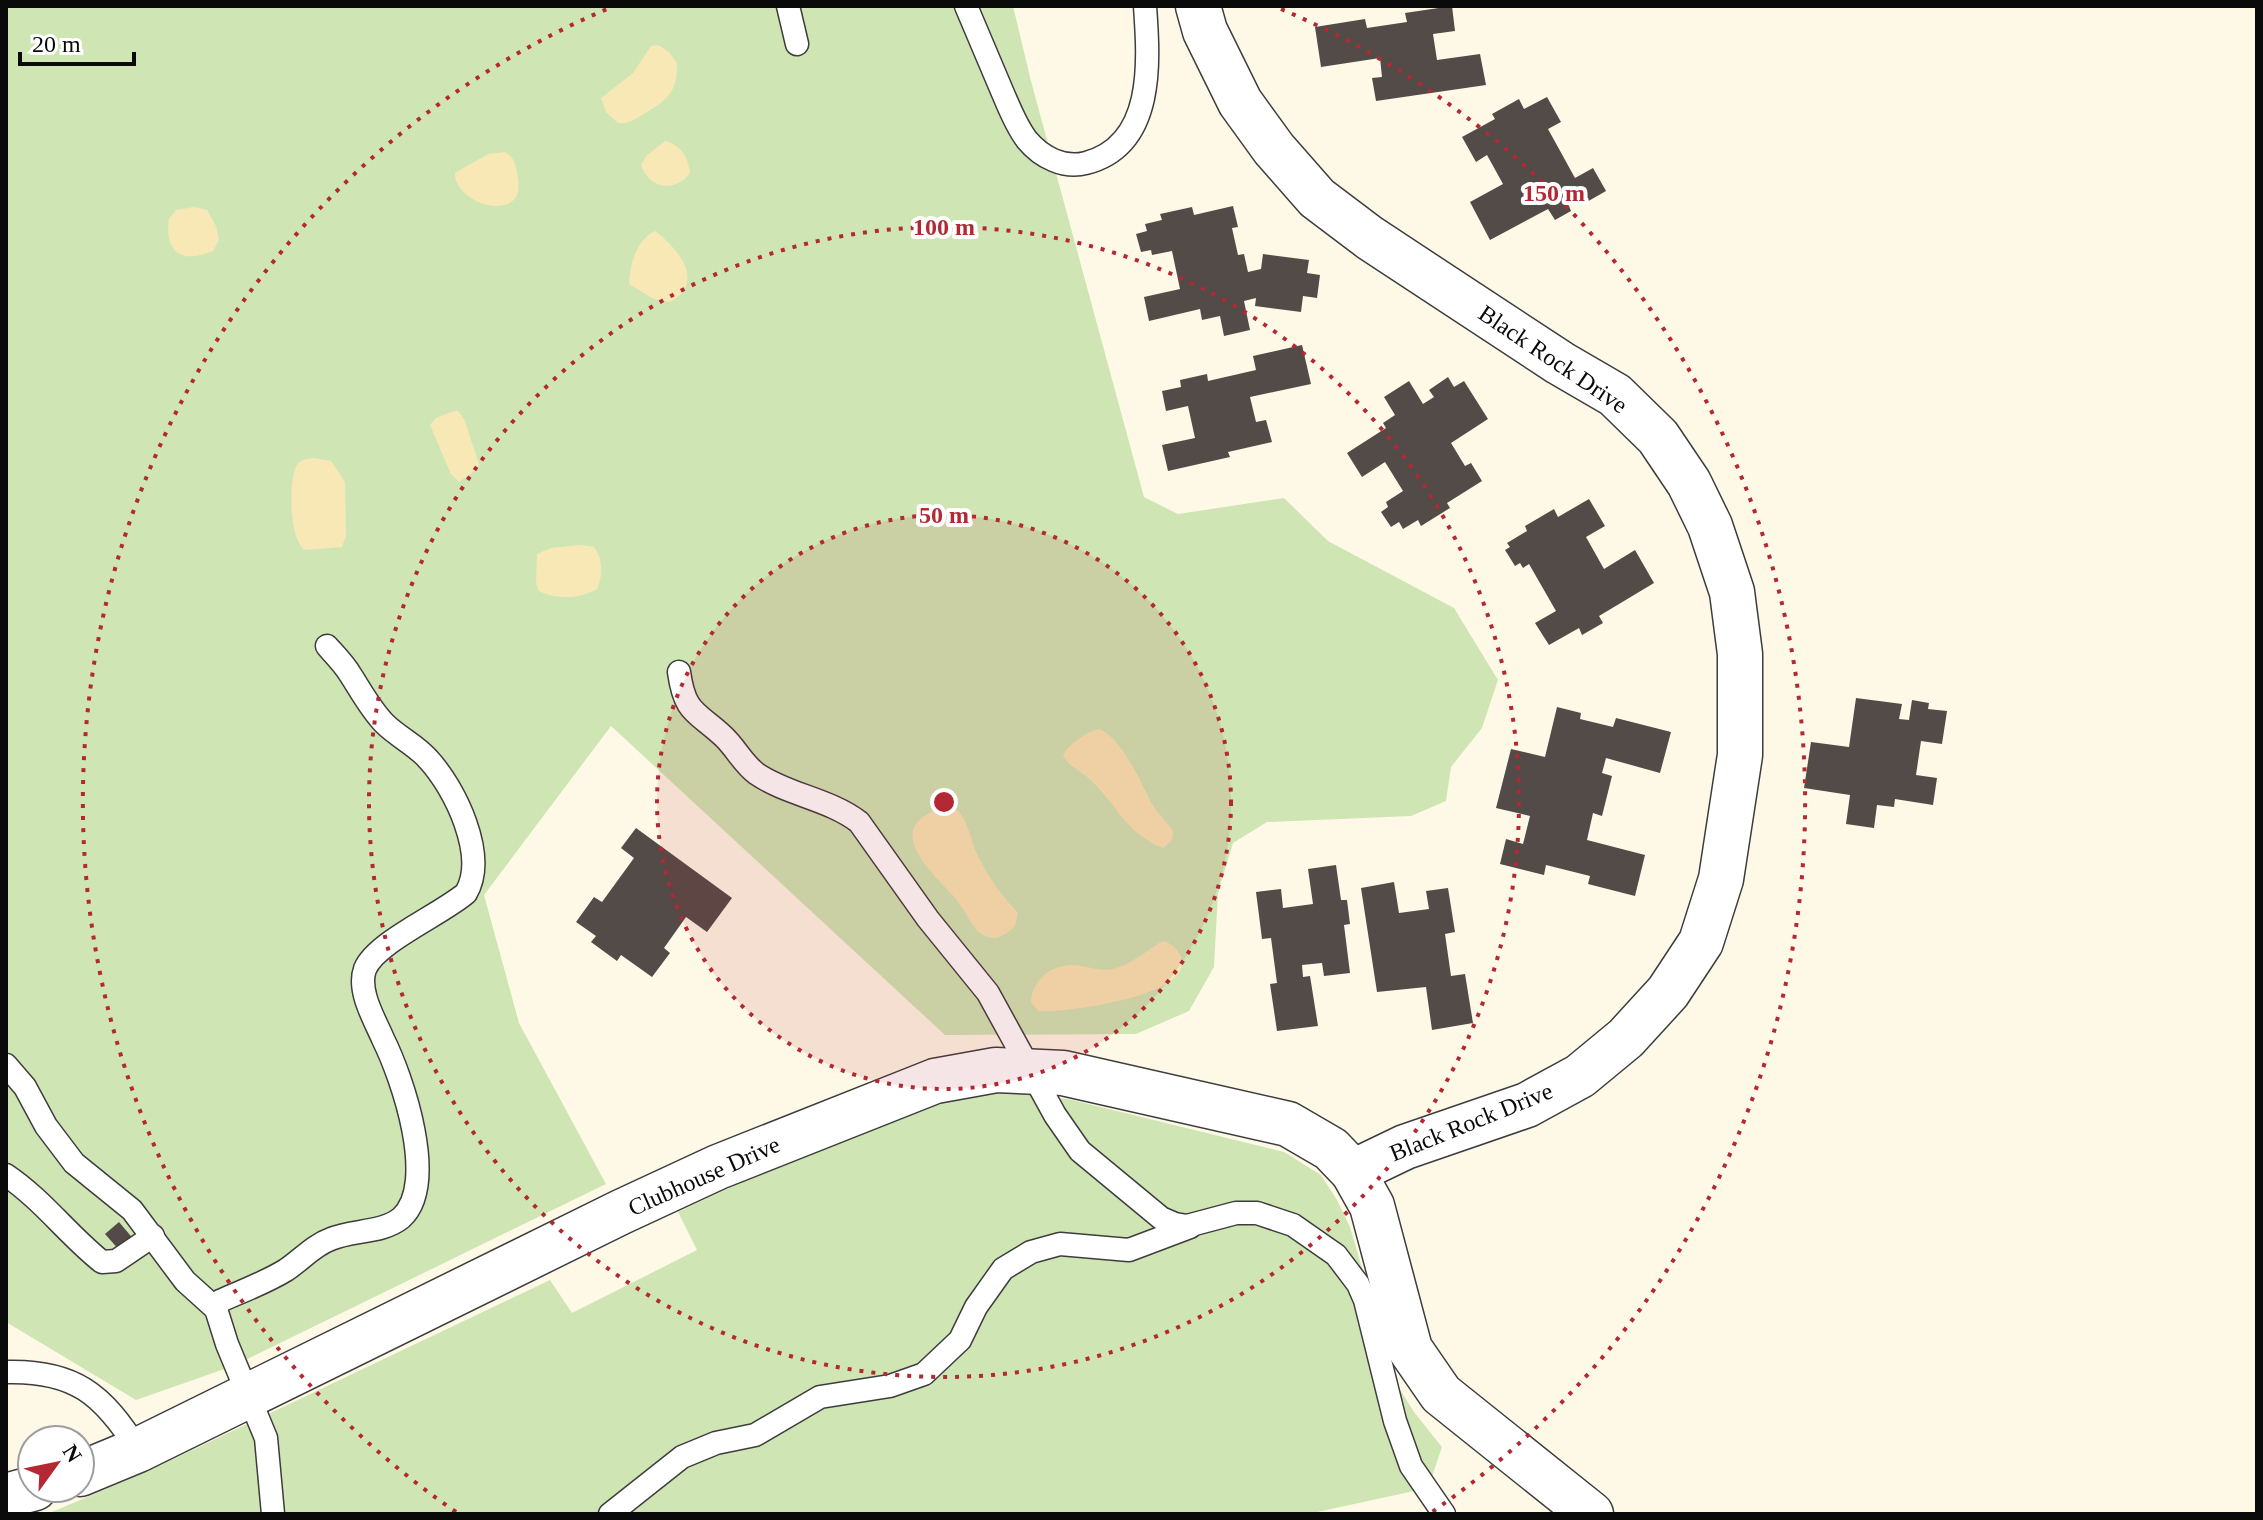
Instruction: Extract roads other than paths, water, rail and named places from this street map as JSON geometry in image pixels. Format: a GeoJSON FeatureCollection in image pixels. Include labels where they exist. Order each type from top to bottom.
{"type":"FeatureCollection","features":[{"type":"Feature","properties":{"kind":"street","name":"Black Rock Drive"},"geometry":{"type":"LineString","coordinates":[[1198,6],[1205,31],[1240,102],[1274,149],[1317,198],[1370,238],[1560,363],[1615,395],[1658,437],[1689,483],[1710,526],[1732,592],[1738,638],[1740,755],[1721,879],[1701,942],[1668,992],[1626,1038],[1580,1076],[1527,1105],[1405,1147],[1353,1172]]}},
{"type":"Feature","properties":{"kind":"street","name":"Clubhouse Drive"},"geometry":{"type":"LineString","coordinates":[[96,1467],[138,1450],[718,1167],[935,1081],[996,1070],[1030,1070],[1079,1076],[1288,1124],[1331,1149],[1353,1172]]}},
{"type":"Feature","properties":{"kind":"street"},"geometry":{"type":"LineString","coordinates":[[1353,1172],[1372,1206],[1410,1349],[1441,1394],[1591,1514]]}},
{"type":"Feature","properties":{"kind":"lane"},"geometry":{"type":"LineString","coordinates":[[788,6],[797,44]]}},
{"type":"Feature","properties":{"kind":"lane"},"geometry":{"type":"LineString","coordinates":[[966,6],[1025,138],[1039,152],[1062,164],[1082,164],[1116,149],[1129,135],[1139,114],[1145,88],[1145,6]]}},
{"type":"Feature","properties":{"kind":"lane"},"geometry":{"type":"LineString","coordinates":[[216,1309],[220,1301],[267,1281],[330,1239],[400,1219],[413,1202],[418,1181],[409,1105],[403,1082],[367,1001],[363,984],[365,970],[375,956],[393,941],[466,893],[473,881],[475,866],[467,827],[436,769],[427,757],[385,725],[327,646]]}},
{"type":"Feature","properties":{"kind":"lane"},"geometry":{"type":"LineString","coordinates":[[679,672],[682,689],[693,712],[723,736],[754,772],[804,797],[847,813],[859,822],[928,919],[988,993],[1066,1134],[1099,1168],[1161,1218],[1175,1224],[1187,1226],[1236,1213],[1257,1213],[1277,1218],[1316,1240],[1346,1267],[1365,1300],[1395,1421],[1411,1466],[1444,1514]]}},
{"type":"Feature","properties":{"kind":"lane"},"geometry":{"type":"LineString","coordinates":[[6,1065],[25,1087],[46,1126],[74,1163],[115,1193],[132,1210],[185,1281],[216,1309],[266,1438],[273,1514]]}},
{"type":"Feature","properties":{"kind":"lane"},"geometry":{"type":"LineString","coordinates":[[6,1175],[30,1191],[78,1243],[102,1262],[116,1261],[153,1236]]}},
{"type":"Feature","properties":{"kind":"lane"},"geometry":{"type":"LineString","coordinates":[[610,1514],[682,1457],[716,1443],[755,1435],[820,1397],[890,1386],[924,1374],[960,1340],[976,1307],[1003,1269],[1031,1252],[1060,1244],[1129,1250],[1199,1223]]}},
{"type":"Feature","properties":{"kind":"lane"},"geometry":{"type":"LineString","coordinates":[[6,1372],[29,1371],[65,1377],[93,1395],[119,1419],[138,1450]]}}]}
